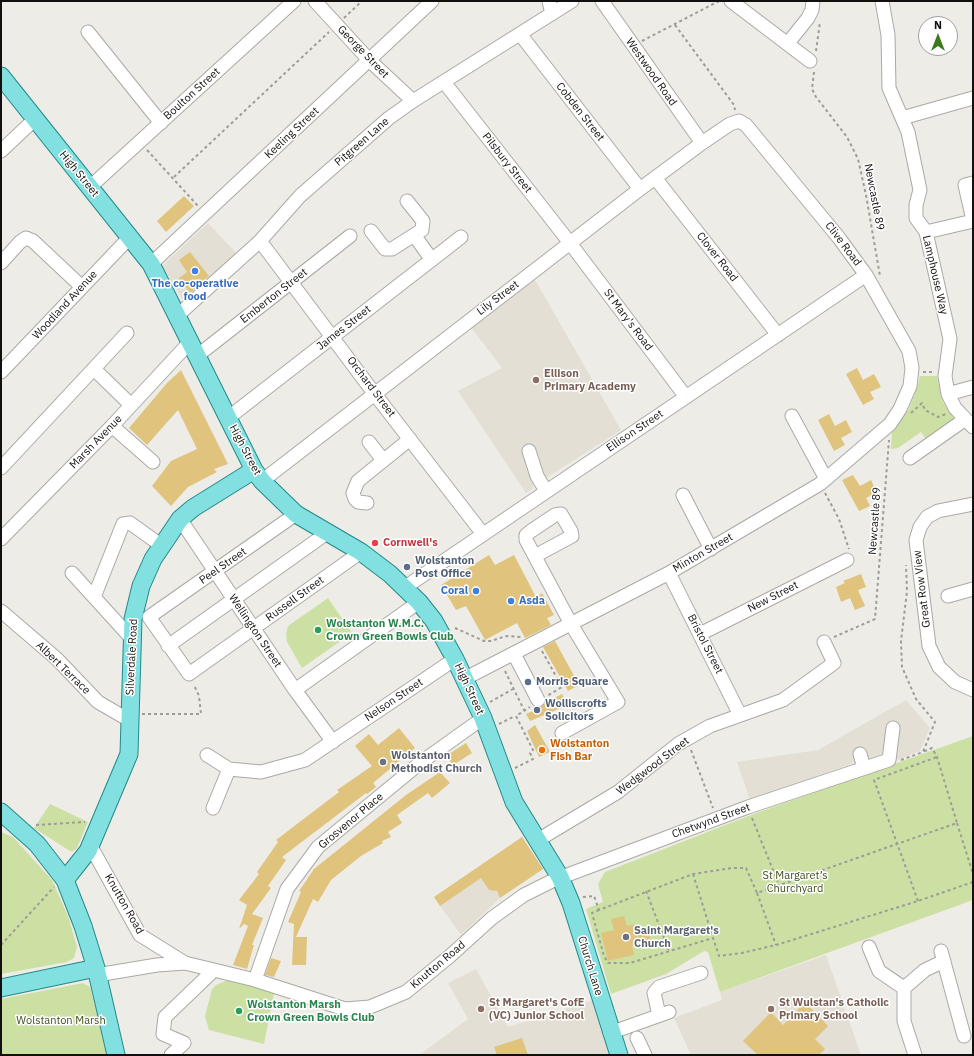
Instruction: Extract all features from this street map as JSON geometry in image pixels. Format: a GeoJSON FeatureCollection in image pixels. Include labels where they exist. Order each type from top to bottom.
{"type":"FeatureCollection","features":[{"type":"Feature","properties":{"kind":"main road","name":"High Street"},"geometry":{"type":"LineString","coordinates":[[1,76],[151,264],[178,315],[193,350],[258,476],[296,514],[361,552],[419,602],[434,621],[455,659],[464,680],[486,710],[514,802],[560,877]]}},
{"type":"Feature","properties":{"kind":"main road","name":"Silverdale Road"},"geometry":{"type":"LineString","coordinates":[[64,878],[88,851],[129,754],[133,619],[141,586],[153,559],[180,519],[193,508],[258,476]]}},
{"type":"Feature","properties":{"kind":"main road"},"geometry":{"type":"LineString","coordinates":[[1,812],[28,835],[52,861],[64,878],[101,972],[116,1055]]}},
{"type":"Feature","properties":{"kind":"main road","name":"Church Lane"},"geometry":{"type":"LineString","coordinates":[[560,877],[571,903],[610,1033],[619,1055]]}},
{"type":"Feature","properties":{"kind":"main road"},"geometry":{"type":"LineString","coordinates":[[1,988],[101,972]]}},
{"type":"Feature","properties":{"kind":"street","name":"Boulton Street"},"geometry":{"type":"LineString","coordinates":[[90,188],[294,1]]}},
{"type":"Feature","properties":{"kind":"street","name":"George Street"},"geometry":{"type":"LineString","coordinates":[[315,1],[369,60],[413,101]]}},
{"type":"Feature","properties":{"kind":"street","name":"Keeling Street"},"geometry":{"type":"LineString","coordinates":[[151,264],[432,1]]}},
{"type":"Feature","properties":{"kind":"street","name":"Pitgreen Lane"},"geometry":{"type":"LineString","coordinates":[[178,315],[260,241],[300,196],[389,118],[413,101],[520,34],[550,7],[572,1]]}},
{"type":"Feature","properties":{"kind":"street","name":"Westwood Road"},"geometry":{"type":"LineString","coordinates":[[602,1],[632,46],[702,144]]}},
{"type":"Feature","properties":{"kind":"street"},"geometry":{"type":"LineString","coordinates":[[731,1],[788,43],[812,63]]}},
{"type":"Feature","properties":{"kind":"street"},"geometry":{"type":"LineString","coordinates":[[788,43],[808,18],[812,10],[813,1]]}},
{"type":"Feature","properties":{"kind":"street","name":"Lamphouse Way"},"geometry":{"type":"LineString","coordinates":[[882,1],[888,35],[889,88],[908,132],[920,190],[916,205],[916,218],[926,232],[950,339],[945,372],[948,394],[955,408],[969,423]]}},
{"type":"Feature","properties":{"kind":"street"},"geometry":{"type":"LineString","coordinates":[[88,32],[161,123]]}},
{"type":"Feature","properties":{"kind":"street","name":"Cobden Street"},"geometry":{"type":"LineString","coordinates":[[520,34],[640,189]]}},
{"type":"Feature","properties":{"kind":"street","name":"Pilsbury Street"},"geometry":{"type":"LineString","coordinates":[[444,82],[570,243]]}},
{"type":"Feature","properties":{"kind":"street"},"geometry":{"type":"LineString","coordinates":[[902,118],[973,98]]}},
{"type":"Feature","properties":{"kind":"street"},"geometry":{"type":"LineString","coordinates":[[1,151],[35,119]]}},
{"type":"Feature","properties":{"kind":"street","name":"Lily Street"},"geometry":{"type":"LineString","coordinates":[[258,476],[374,393],[640,189],[656,179],[730,124],[739,121]]}},
{"type":"Feature","properties":{"kind":"street","name":"Clive Road"},"geometry":{"type":"LineString","coordinates":[[739,121],[746,124],[839,238],[866,275],[909,350],[911,372],[910,386]]}},
{"type":"Feature","properties":{"kind":"street","name":"Clover Road"},"geometry":{"type":"LineString","coordinates":[[656,179],[778,335]]}},
{"type":"Feature","properties":{"kind":"street"},"geometry":{"type":"LineString","coordinates":[[926,232],[973,220],[965,185],[973,183]]}},
{"type":"Feature","properties":{"kind":"street"},"geometry":{"type":"LineString","coordinates":[[371,231],[385,249],[392,249],[422,230],[423,221],[407,201]]}},
{"type":"Feature","properties":{"kind":"street"},"geometry":{"type":"LineString","coordinates":[[414,235],[432,260]]}},
{"type":"Feature","properties":{"kind":"street","name":"Emberton Street"},"geometry":{"type":"LineString","coordinates":[[193,350],[290,282],[350,236]]}},
{"type":"Feature","properties":{"kind":"street","name":"Woodland Avenue"},"geometry":{"type":"LineString","coordinates":[[1,372],[130,237]]}},
{"type":"Feature","properties":{"kind":"street","name":"James Street"},"geometry":{"type":"LineString","coordinates":[[228,418],[461,237]]}},
{"type":"Feature","properties":{"kind":"street"},"geometry":{"type":"LineString","coordinates":[[1,263],[20,242],[26,238],[33,241],[82,287]]}},
{"type":"Feature","properties":{"kind":"street","name":"Orchard Street"},"geometry":{"type":"LineString","coordinates":[[260,241],[333,336],[374,393],[483,534]]}},
{"type":"Feature","properties":{"kind":"street","name":"St Mary's Road"},"geometry":{"type":"LineString","coordinates":[[570,243],[686,397]]}},
{"type":"Feature","properties":{"kind":"street","name":"Ellison Street"},"geometry":{"type":"LineString","coordinates":[[404,588],[866,275]]}},
{"type":"Feature","properties":{"kind":"street"},"geometry":{"type":"LineString","coordinates":[[1,468],[127,333]]}},
{"type":"Feature","properties":{"kind":"street","name":"Marsh Avenue"},"geometry":{"type":"LineString","coordinates":[[1,540],[132,405],[193,350]]}},
{"type":"Feature","properties":{"kind":"street"},"geometry":{"type":"LineString","coordinates":[[94,369],[132,405]]}},
{"type":"Feature","properties":{"kind":"street","name":"Minton Street"},"geometry":{"type":"LineString","coordinates":[[464,680],[669,573],[823,482],[890,424],[900,409],[910,386]]}},
{"type":"Feature","properties":{"kind":"street"},"geometry":{"type":"LineString","coordinates":[[948,394],[973,387]]}},
{"type":"Feature","properties":{"kind":"street"},"geometry":{"type":"LineString","coordinates":[[792,416],[823,482]]}},
{"type":"Feature","properties":{"kind":"street"},"geometry":{"type":"LineString","coordinates":[[910,458],[969,423]]}},
{"type":"Feature","properties":{"kind":"street"},"geometry":{"type":"LineString","coordinates":[[112,426],[154,462]]}},
{"type":"Feature","properties":{"kind":"street"},"geometry":{"type":"LineString","coordinates":[[367,503],[358,502],[355,499],[355,486],[358,481],[410,439]]}},
{"type":"Feature","properties":{"kind":"street"},"geometry":{"type":"LineString","coordinates":[[369,442],[383,460]]}},
{"type":"Feature","properties":{"kind":"street"},"geometry":{"type":"LineString","coordinates":[[529,451],[537,476],[546,491]]}},
{"type":"Feature","properties":{"kind":"street"},"geometry":{"type":"LineString","coordinates":[[683,495],[711,549]]}},
{"type":"Feature","properties":{"kind":"street","name":"Great Row View"},"geometry":{"type":"LineString","coordinates":[[973,504],[938,511],[927,517],[920,527],[916,540],[929,646],[939,667],[955,682],[973,690]]}},
{"type":"Feature","properties":{"kind":"street","name":"Peel Street"},"geometry":{"type":"LineString","coordinates":[[168,646],[149,617],[296,514]]}},
{"type":"Feature","properties":{"kind":"street","name":"Wellington Street"},"geometry":{"type":"LineString","coordinates":[[180,519],[295,690],[333,742]]}},
{"type":"Feature","properties":{"kind":"street"},"geometry":{"type":"LineString","coordinates":[[94,597],[123,524],[130,523],[162,546]]}},
{"type":"Feature","properties":{"kind":"street"},"geometry":{"type":"LineString","coordinates":[[189,674],[168,646],[327,533]]}},
{"type":"Feature","properties":{"kind":"street","name":"Russell Street"},"geometry":{"type":"LineString","coordinates":[[189,674],[361,552]]}},
{"type":"Feature","properties":{"kind":"street"},"geometry":{"type":"LineString","coordinates":[[535,556],[571,624],[618,702],[562,733]]}},
{"type":"Feature","properties":{"kind":"street","name":"New Street"},"geometry":{"type":"LineString","coordinates":[[700,634],[847,560]]}},
{"type":"Feature","properties":{"kind":"street"},"geometry":{"type":"LineString","coordinates":[[72,573],[132,639]]}},
{"type":"Feature","properties":{"kind":"street","name":"Bristol Street"},"geometry":{"type":"LineString","coordinates":[[669,573],[740,715]]}},
{"type":"Feature","properties":{"kind":"street"},"geometry":{"type":"LineString","coordinates":[[948,596],[973,588]]}},
{"type":"Feature","properties":{"kind":"street"},"geometry":{"type":"LineString","coordinates":[[295,690],[419,602]]}},
{"type":"Feature","properties":{"kind":"street","name":"Albert Terrace"},"geometry":{"type":"LineString","coordinates":[[1,611],[57,659],[98,702],[129,717]]}},
{"type":"Feature","properties":{"kind":"street","name":"Wedgwood Street"},"geometry":{"type":"LineString","coordinates":[[538,840],[618,792],[687,739],[710,726],[783,700],[834,663],[824,642]]}},
{"type":"Feature","properties":{"kind":"street"},"geometry":{"type":"LineString","coordinates":[[514,654],[538,700]]}},
{"type":"Feature","properties":{"kind":"street","name":"Nelson Street"},"geometry":{"type":"LineString","coordinates":[[229,769],[261,772],[305,760],[455,659]]}},
{"type":"Feature","properties":{"kind":"street","name":"Grosvenor Place"},"geometry":{"type":"LineString","coordinates":[[255,980],[287,889],[318,847],[486,710]]}},
{"type":"Feature","properties":{"kind":"street"},"geometry":{"type":"LineString","coordinates":[[884,761],[889,760],[893,728]]}},
{"type":"Feature","properties":{"kind":"street"},"geometry":{"type":"LineString","coordinates":[[860,754],[864,768]]}},
{"type":"Feature","properties":{"kind":"street"},"geometry":{"type":"LineString","coordinates":[[207,755],[229,769],[213,808]]}},
{"type":"Feature","properties":{"kind":"street","name":"Chetwynd Street"},"geometry":{"type":"LineString","coordinates":[[560,877],[717,818],[884,761]]}},
{"type":"Feature","properties":{"kind":"street","name":"Knutton Road"},"geometry":{"type":"LineString","coordinates":[[90,845],[140,935],[185,963],[216,972],[255,980],[345,1009],[370,1007],[406,992],[450,956],[492,918],[524,895],[560,877]]}},
{"type":"Feature","properties":{"kind":"street"},"geometry":{"type":"LineString","coordinates":[[869,947],[879,971],[904,988]]}},
{"type":"Feature","properties":{"kind":"street"},"geometry":{"type":"LineString","coordinates":[[915,1055],[904,1021],[904,988],[925,970],[944,961],[964,1036]]}},
{"type":"Feature","properties":{"kind":"street"},"geometry":{"type":"LineString","coordinates":[[101,972],[185,963]]}},
{"type":"Feature","properties":{"kind":"street"},"geometry":{"type":"LineString","coordinates":[[171,1055],[184,1043],[162,1034],[165,1017],[216,972]]}},
{"type":"Feature","properties":{"kind":"street"},"geometry":{"type":"LineString","coordinates":[[610,1033],[664,1013],[654,993],[659,987],[701,973]]}},
{"type":"Feature","properties":{"kind":"street"},"geometry":{"type":"LineString","coordinates":[[637,1038],[645,1055]]}},
{"type":"Feature","properties":{"kind":"path"},"geometry":{"type":"LineString","coordinates":[[174,177],[362,1]]}},
{"type":"Feature","properties":{"kind":"path"},"geometry":{"type":"LineString","coordinates":[[632,46],[719,1]]}},
{"type":"Feature","properties":{"kind":"path","name":"Newcastle 89"},"geometry":{"type":"LineString","coordinates":[[820,17],[812,63],[812,89],[816,97],[846,136],[858,160],[866,195],[880,279]]}},
{"type":"Feature","properties":{"kind":"path"},"geometry":{"type":"LineString","coordinates":[[675,25],[734,105],[739,121]]}},
{"type":"Feature","properties":{"kind":"path"},"geometry":{"type":"LineString","coordinates":[[139,142],[174,177],[205,214]]}},
{"type":"Feature","properties":{"kind":"path"},"geometry":{"type":"LineString","coordinates":[[911,372],[945,372]]}},
{"type":"Feature","properties":{"kind":"path"},"geometry":{"type":"LineString","coordinates":[[900,409],[909,414],[922,403],[925,410],[939,418],[955,408]]}},
{"type":"Feature","properties":{"kind":"path","name":"Newcastle 89"},"geometry":{"type":"LineString","coordinates":[[824,642],[875,619],[890,424]]}},
{"type":"Feature","properties":{"kind":"path"},"geometry":{"type":"LineString","coordinates":[[823,482],[839,519],[852,558],[847,560]]}},
{"type":"Feature","properties":{"kind":"path"},"geometry":{"type":"LineString","coordinates":[[906,562],[907,591],[901,640],[902,668],[916,699],[935,722],[923,752]]}},
{"type":"Feature","properties":{"kind":"path"},"geometry":{"type":"LineString","coordinates":[[455,628],[484,641],[491,641],[506,636],[524,638]]}},
{"type":"Feature","properties":{"kind":"path"},"geometry":{"type":"LineString","coordinates":[[504,668],[524,710]]}},
{"type":"Feature","properties":{"kind":"path"},"geometry":{"type":"LineString","coordinates":[[129,717],[201,714],[199,696],[189,674]]}},
{"type":"Feature","properties":{"kind":"path"},"geometry":{"type":"LineString","coordinates":[[486,710],[513,689]]}},
{"type":"Feature","properties":{"kind":"path"},"geometry":{"type":"LineString","coordinates":[[498,724],[516,716]]}},
{"type":"Feature","properties":{"kind":"path"},"geometry":{"type":"LineString","coordinates":[[687,739],[717,818]]}},
{"type":"Feature","properties":{"kind":"path"},"geometry":{"type":"LineString","coordinates":[[884,761],[888,765],[932,748],[937,757],[973,874]]}},
{"type":"Feature","properties":{"kind":"path"},"geometry":{"type":"LineString","coordinates":[[918,901],[874,780],[937,757]]}},
{"type":"Feature","properties":{"kind":"path"},"geometry":{"type":"LineString","coordinates":[[748,807],[779,886]]}},
{"type":"Feature","properties":{"kind":"path"},"geometry":{"type":"LineString","coordinates":[[28,835],[37,824],[88,822],[98,826]]}},
{"type":"Feature","properties":{"kind":"path"},"geometry":{"type":"LineString","coordinates":[[757,893],[957,823]]}},
{"type":"Feature","properties":{"kind":"path"},"geometry":{"type":"LineString","coordinates":[[713,938],[630,963],[608,963],[604,956],[592,913],[693,874],[746,868],[776,945]]}},
{"type":"Feature","properties":{"kind":"path"},"geometry":{"type":"LineString","coordinates":[[693,874],[719,956],[742,953],[776,945],[918,901],[973,882]]}},
{"type":"Feature","properties":{"kind":"path"},"geometry":{"type":"LineString","coordinates":[[1,946],[64,878]]}},
{"type":"Feature","properties":{"kind":"path"},"geometry":{"type":"LineString","coordinates":[[646,891],[669,951]]}},
{"type":"Feature","properties":{"kind":"path"},"geometry":{"type":"LineString","coordinates":[[571,903],[588,895],[594,896],[599,910]]}},
{"type":"Feature","properties":{"kind":"shaded area"},"geometry":{"type":"Polygon","coordinates":[[[208,223],[238,255],[185,304],[162,266],[208,223]]]}},
{"type":"Feature","properties":{"kind":"shaded area","name":"Ellison Primary Academy"},"geometry":{"type":"Polygon","coordinates":[[[535,280],[621,430],[546,478],[541,475],[533,480],[533,489],[526,493],[458,391],[502,368],[470,326],[535,280]]]}},
{"type":"Feature","properties":{"kind":"shaded area"},"geometry":{"type":"Polygon","coordinates":[[[906,700],[930,728],[920,751],[890,763],[868,758],[750,800],[737,762],[818,750],[906,700]]]}},
{"type":"Feature","properties":{"kind":"shaded area"},"geometry":{"type":"Polygon","coordinates":[[[522,837],[543,869],[500,898],[461,935],[434,897],[522,837]]]}},
{"type":"Feature","properties":{"kind":"shaded area","name":"St Wulstan's Catholic Primary School"},"geometry":{"type":"Polygon","coordinates":[[[826,955],[861,1055],[691,1055],[674,1018],[722,1000],[720,992],[826,955]]]}},
{"type":"Feature","properties":{"kind":"shaded area","name":"St Margaret's CofE (VC) Junior School"},"geometry":{"type":"Polygon","coordinates":[[[476,969],[508,1027],[593,1000],[610,1055],[416,1055],[422,1053],[468,1019],[448,983],[476,969]]]}},
{"type":"Feature","properties":{"kind":"green space"},"geometry":{"type":"Polygon","coordinates":[[[920,376],[937,376],[943,402],[956,422],[928,442],[921,432],[898,448],[891,449],[892,431],[909,409],[920,376]]]}},
{"type":"Feature","properties":{"kind":"green space","name":"Wolstanton W.M.C. Crown Green Bowls Club"},"geometry":{"type":"Polygon","coordinates":[[[328,598],[352,633],[302,668],[287,642],[286,634],[288,626],[328,598]]]}},
{"type":"Feature","properties":{"kind":"green space","name":"St Margaret’s Churchyard"},"geometry":{"type":"Polygon","coordinates":[[[973,736],[973,900],[720,992],[708,952],[704,951],[666,974],[611,994],[586,909],[603,902],[598,884],[605,872],[751,815],[973,736]]]}},
{"type":"Feature","properties":{"kind":"green space"},"geometry":{"type":"Polygon","coordinates":[[[50,804],[88,822],[77,848],[73,851],[70,851],[34,828],[50,804]]]}},
{"type":"Feature","properties":{"kind":"green space"},"geometry":{"type":"Polygon","coordinates":[[[1,832],[13,837],[52,880],[68,916],[77,947],[74,958],[67,962],[1,974],[1,832]]]}},
{"type":"Feature","properties":{"kind":"green space","name":"Wolstanton Marsh Crown Green Bowls Club"},"geometry":{"type":"Polygon","coordinates":[[[228,980],[238,981],[274,993],[264,1044],[209,1030],[205,1016],[212,989],[216,985],[228,980]]]}},
{"type":"Feature","properties":{"kind":"green space","name":"Wolstanton Marsh"},"geometry":{"type":"Polygon","coordinates":[[[83,983],[90,987],[107,1055],[1,1055],[1,999],[83,983]]]}},
{"type":"Feature","properties":{"kind":"building"},"geometry":{"type":"Polygon","coordinates":[[[184,196],[194,206],[166,232],[157,221],[184,196]]]}},
{"type":"Feature","properties":{"kind":"building"},"geometry":{"type":"Polygon","coordinates":[[[190,252],[209,276],[190,293],[179,278],[187,272],[179,260],[190,252]]]}},
{"type":"Feature","properties":{"kind":"building"},"geometry":{"type":"Polygon","coordinates":[[[857,368],[863,380],[874,374],[881,387],[870,392],[874,399],[863,405],[846,374],[857,368]]]}},
{"type":"Feature","properties":{"kind":"building"},"geometry":{"type":"Polygon","coordinates":[[[181,370],[228,464],[214,469],[217,472],[188,487],[171,506],[152,486],[171,461],[197,449],[178,410],[147,445],[129,428],[167,383],[181,370]]]}},
{"type":"Feature","properties":{"kind":"building"},"geometry":{"type":"Polygon","coordinates":[[[829,414],[835,426],[846,420],[852,432],[841,438],[845,445],[834,451],[818,420],[829,414]]]}},
{"type":"Feature","properties":{"kind":"building"},"geometry":{"type":"Polygon","coordinates":[[[853,475],[860,486],[871,480],[877,493],[866,498],[870,506],[859,511],[842,480],[853,475]]]}},
{"type":"Feature","properties":{"kind":"building","name":"Asda"},"geometry":{"type":"Polygon","coordinates":[[[489,555],[495,565],[514,555],[536,597],[542,593],[554,615],[547,618],[551,625],[525,638],[517,623],[485,640],[466,606],[456,610],[441,585],[489,555]]]}},
{"type":"Feature","properties":{"kind":"building"},"geometry":{"type":"Polygon","coordinates":[[[861,574],[866,587],[858,590],[865,606],[855,610],[850,598],[841,602],[836,587],[845,583],[843,581],[861,574]]]}},
{"type":"Feature","properties":{"kind":"building"},"geometry":{"type":"Polygon","coordinates":[[[555,641],[579,685],[568,691],[543,647],[555,641]]]}},
{"type":"Feature","properties":{"kind":"building"},"geometry":{"type":"Polygon","coordinates":[[[562,694],[568,705],[530,721],[526,714],[542,707],[545,703],[562,694]]]}},
{"type":"Feature","properties":{"kind":"building"},"geometry":{"type":"Polygon","coordinates":[[[535,725],[550,752],[539,757],[527,731],[535,725]]]}},
{"type":"Feature","properties":{"kind":"building"},"geometry":{"type":"Polygon","coordinates":[[[399,728],[415,748],[373,783],[376,787],[282,857],[286,860],[268,886],[271,888],[252,914],[263,918],[252,945],[254,945],[247,969],[233,965],[248,926],[244,924],[239,929],[247,905],[239,900],[259,874],[257,872],[278,842],[276,840],[339,792],[337,790],[372,766],[355,746],[369,734],[378,745],[399,728]]]}},
{"type":"Feature","properties":{"kind":"building"},"geometry":{"type":"Polygon","coordinates":[[[466,743],[472,753],[453,765],[446,756],[466,743]]]}},
{"type":"Feature","properties":{"kind":"building"},"geometry":{"type":"Polygon","coordinates":[[[440,772],[450,783],[432,798],[428,793],[397,815],[402,823],[388,832],[391,837],[382,841],[383,843],[361,856],[331,880],[318,902],[313,899],[296,937],[307,937],[306,965],[292,965],[294,924],[288,922],[301,892],[299,891],[314,869],[406,795],[440,772]]]}},
{"type":"Feature","properties":{"kind":"building"},"geometry":{"type":"Polygon","coordinates":[[[522,837],[543,869],[500,898],[497,891],[489,890],[481,878],[440,906],[434,897],[522,837]]]}},
{"type":"Feature","properties":{"kind":"building","name":"Saint Margaret's Church"},"geometry":{"type":"Polygon","coordinates":[[[624,916],[627,926],[634,924],[636,930],[648,927],[651,941],[632,946],[634,955],[608,961],[601,933],[614,930],[611,919],[624,916]]]}},
{"type":"Feature","properties":{"kind":"building"},"geometry":{"type":"Polygon","coordinates":[[[271,958],[281,961],[274,977],[265,975],[271,958]]]}},
{"type":"Feature","properties":{"kind":"building"},"geometry":{"type":"Polygon","coordinates":[[[805,1002],[828,1026],[815,1039],[825,1049],[819,1055],[758,1055],[743,1041],[771,1012],[783,1025],[805,1002]]]}},
{"type":"Feature","properties":{"kind":"building"},"geometry":{"type":"Polygon","coordinates":[[[522,1038],[528,1055],[497,1055],[494,1047],[522,1038]]]}},
{"type":"Feature","properties":{"kind":"place","name":"The co-operative food"},"geometry":{"type":"Point","coordinates":[195,271]}},
{"type":"Feature","properties":{"kind":"place","name":"Ellison Primary Academy"},"geometry":{"type":"Point","coordinates":[536,380]}},
{"type":"Feature","properties":{"kind":"place","name":"Cornwell's"},"geometry":{"type":"Point","coordinates":[375,543]}},
{"type":"Feature","properties":{"kind":"place","name":"Wolstanton Post Office"},"geometry":{"type":"Point","coordinates":[407,567]}},
{"type":"Feature","properties":{"kind":"place","name":"Coral"},"geometry":{"type":"Point","coordinates":[476,591]}},
{"type":"Feature","properties":{"kind":"place","name":"Asda"},"geometry":{"type":"Point","coordinates":[511,601]}},
{"type":"Feature","properties":{"kind":"place","name":"Wolstanton W.M.C. Crown Green Bowls Club"},"geometry":{"type":"Point","coordinates":[318,630]}},
{"type":"Feature","properties":{"kind":"place","name":"Morris Square"},"geometry":{"type":"Point","coordinates":[528,682]}},
{"type":"Feature","properties":{"kind":"place","name":"Wolliscrofts Solicitors"},"geometry":{"type":"Point","coordinates":[537,710]}},
{"type":"Feature","properties":{"kind":"place","name":"Wolstanton Fish Bar"},"geometry":{"type":"Point","coordinates":[542,750]}},
{"type":"Feature","properties":{"kind":"place","name":"Wolstanton Methodist Church"},"geometry":{"type":"Point","coordinates":[383,762]}},
{"type":"Feature","properties":{"kind":"place","name":"Saint Margaret's Church"},"geometry":{"type":"Point","coordinates":[626,937]}},
{"type":"Feature","properties":{"kind":"place","name":"St Margaret's CofE (VC) Junior School"},"geometry":{"type":"Point","coordinates":[481,1009]}},
{"type":"Feature","properties":{"kind":"place","name":"St Wulstan's Catholic Primary School"},"geometry":{"type":"Point","coordinates":[771,1009]}},
{"type":"Feature","properties":{"kind":"place","name":"Wolstanton Marsh Crown Green Bowls Club"},"geometry":{"type":"Point","coordinates":[239,1011]}}]}
